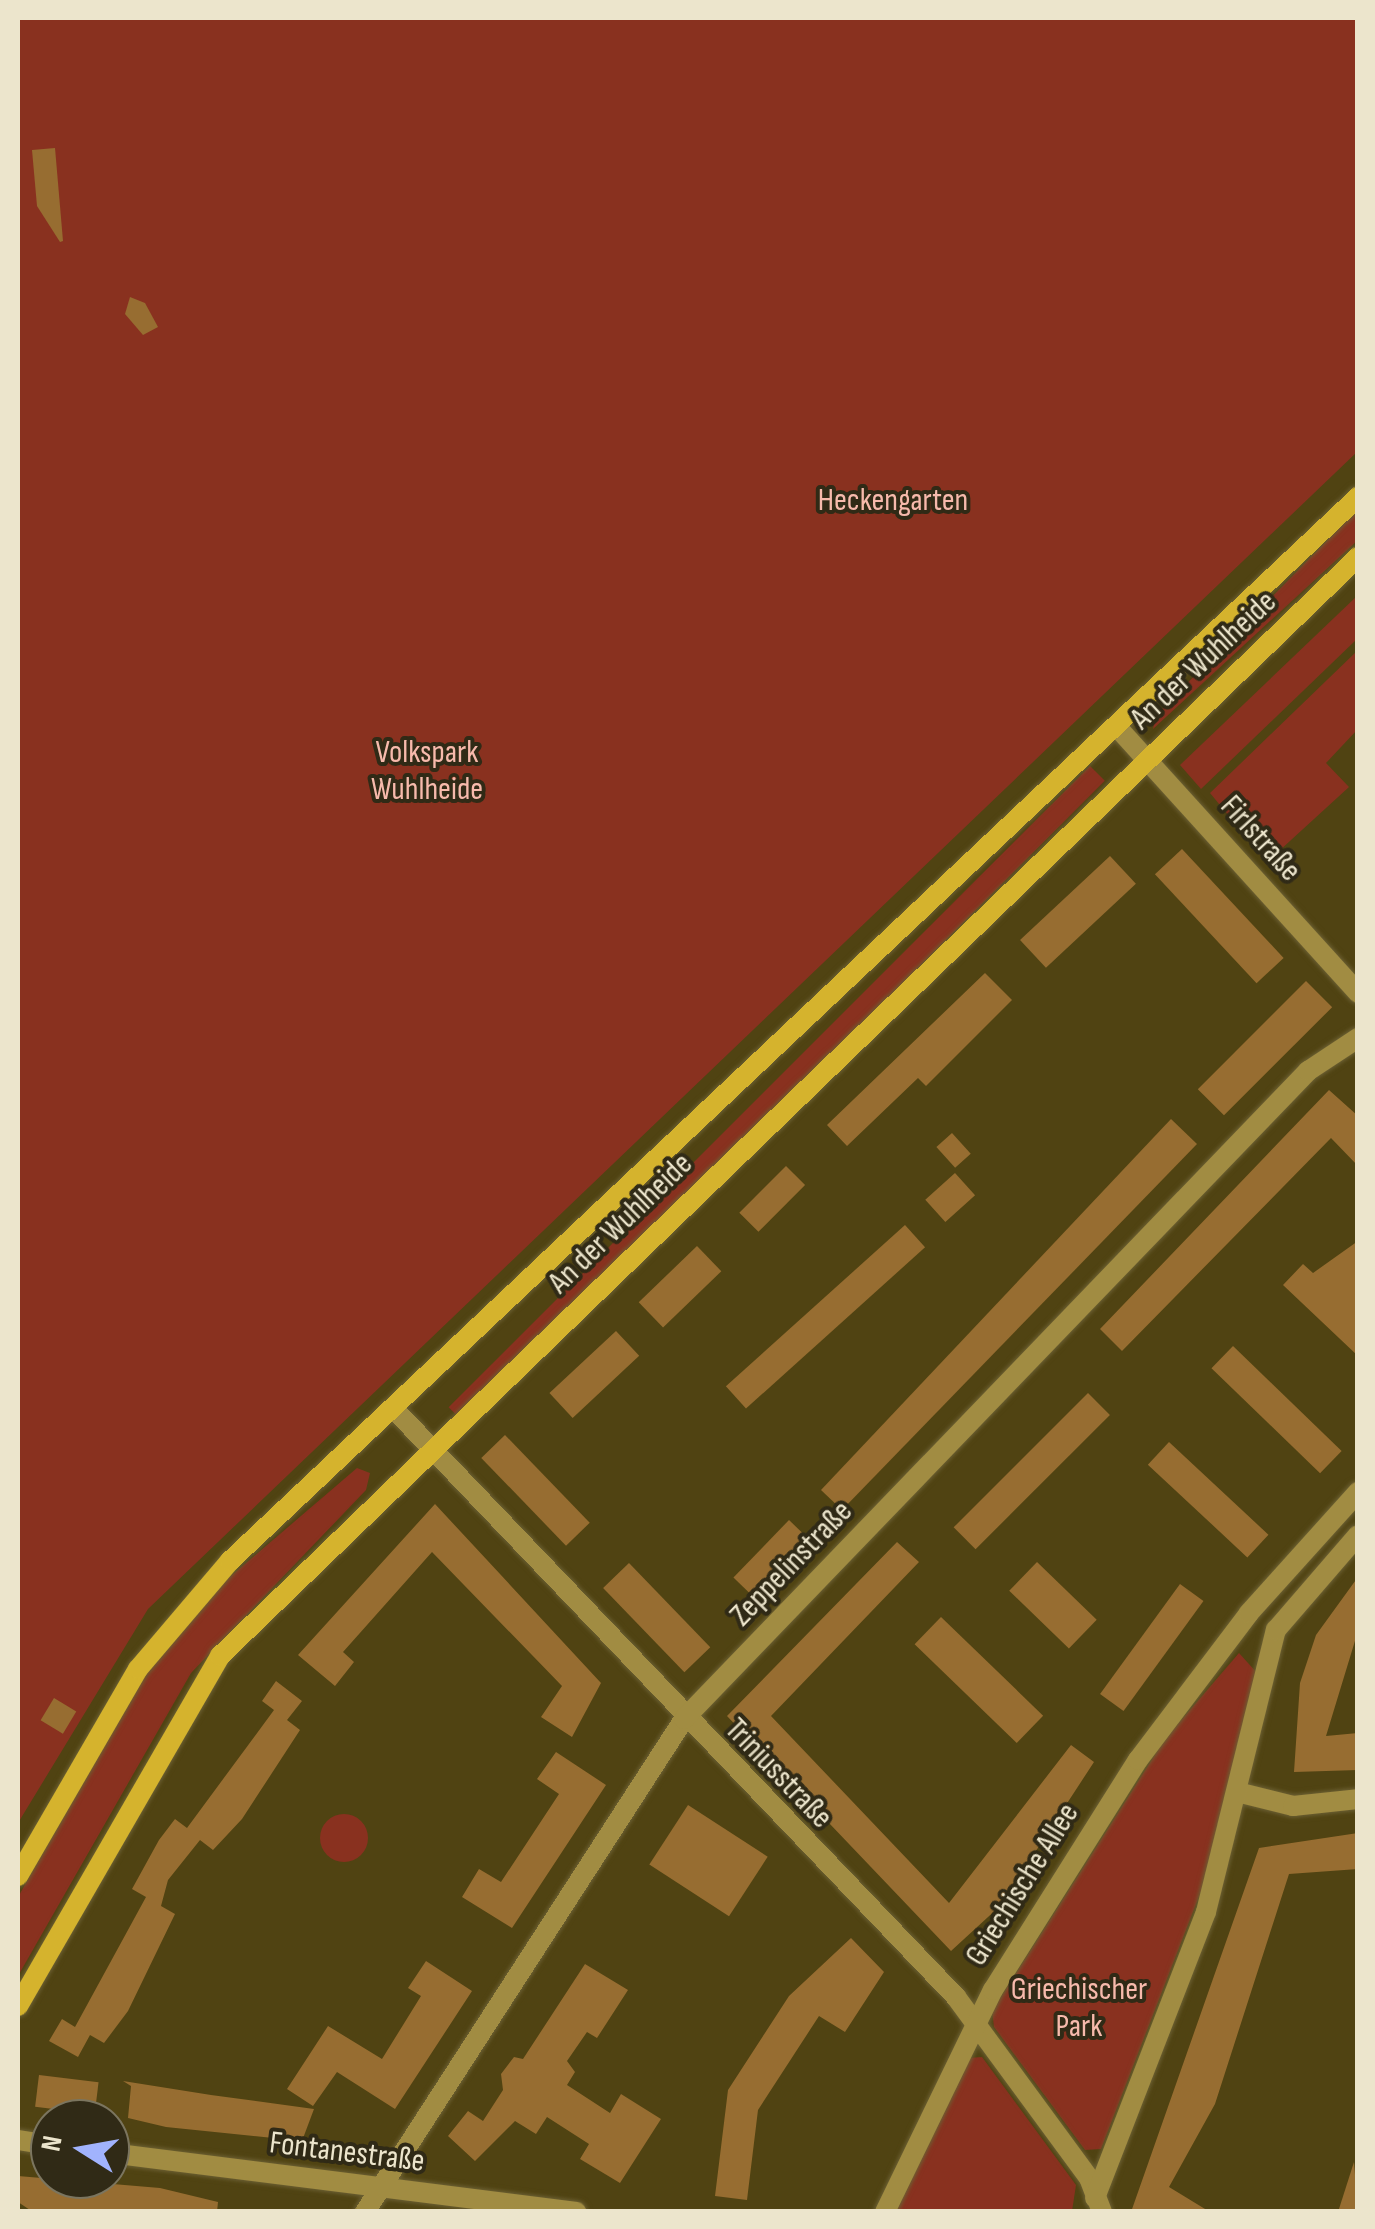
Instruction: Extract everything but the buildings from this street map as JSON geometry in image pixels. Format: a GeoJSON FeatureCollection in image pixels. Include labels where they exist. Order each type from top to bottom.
{"type":"FeatureCollection","features":[{"type":"Feature","properties":{"kind":"main road","name":"An der Wuhlheide"},"geometry":{"type":"LineString","coordinates":[[18,1876],[80,1760],[179,1616],[392,1408],[1358,497]]}},
{"type":"Feature","properties":{"kind":"main road","name":"An der Wuhlheide"},"geometry":{"type":"LineString","coordinates":[[18,2006],[220,1656],[430,1446],[1358,557]]}},
{"type":"Feature","properties":{"kind":"street","name":"Firlstraße"},"geometry":{"type":"LineString","coordinates":[[1117,727],[1358,992]]}},
{"type":"Feature","properties":{"kind":"street","name":"Zeppelinstraße"},"geometry":{"type":"LineString","coordinates":[[365,2212],[684,1719],[1308,1071],[1358,1038]]}},
{"type":"Feature","properties":{"kind":"street","name":"Triniusstraße"},"geometry":{"type":"LineString","coordinates":[[392,1408],[974,2024],[1089,2178],[1096,2207]]}},
{"type":"Feature","properties":{"kind":"street","name":"Griechische Allee"},"geometry":{"type":"LineString","coordinates":[[885,2212],[974,2024],[1138,1760],[1249,1613],[1358,1492]]}},
{"type":"Feature","properties":{"kind":"street"},"geometry":{"type":"LineString","coordinates":[[1096,2207],[1194,1944],[1242,1793],[1276,1630],[1358,1535]]}},
{"type":"Feature","properties":{"kind":"street"},"geometry":{"type":"LineString","coordinates":[[1249,1613],[1276,1630]]}},
{"type":"Feature","properties":{"kind":"street"},"geometry":{"type":"LineString","coordinates":[[1242,1793],[1293,1806],[1358,1799]]}},
{"type":"Feature","properties":{"kind":"street","name":"Fontanestraße"},"geometry":{"type":"LineString","coordinates":[[130,2156],[576,2212]]}},
{"type":"Feature","properties":{"kind":"green space","name":"Volkspark Wuhlheide"},"geometry":{"type":"Polygon","coordinates":[[[18,18],[1358,18],[1357,452],[148,1609],[18,1823],[18,18]]]}},
{"type":"Feature","properties":{"kind":"green space"},"geometry":{"type":"Polygon","coordinates":[[[1357,510],[1357,541],[1153,729],[1156,715],[1357,510]]]}},
{"type":"Feature","properties":{"kind":"green space"},"geometry":{"type":"Polygon","coordinates":[[[1357,596],[1357,639],[1201,789],[1180,765],[1357,596]]]}},
{"type":"Feature","properties":{"kind":"green space"},"geometry":{"type":"Polygon","coordinates":[[[1357,651],[1357,730],[1326,763],[1349,787],[1267,862],[1210,793],[1357,651]]]}},
{"type":"Feature","properties":{"kind":"green space"},"geometry":{"type":"Polygon","coordinates":[[[1090,766],[1105,781],[464,1422],[449,1407],[1090,766]]]}},
{"type":"Feature","properties":{"kind":"green space"},"geometry":{"type":"Polygon","coordinates":[[[357,1468],[370,1473],[366,1490],[191,1673],[18,1976],[18,1897],[147,1671],[225,1581],[357,1468]]]}},
{"type":"Feature","properties":{"kind":"green space","name":"Griechischer Park"},"geometry":{"type":"Polygon","coordinates":[[[1239,1653],[1257,1673],[1205,1881],[1101,2149],[1085,2150],[994,2027],[992,2011],[1165,1739],[1239,1653]]]}},
{"type":"Feature","properties":{"kind":"green space"},"geometry":{"type":"Polygon","coordinates":[[[344,1814],[361,1821],[368,1838],[361,1855],[344,1862],[327,1855],[320,1838],[327,1821],[344,1814]]]}},
{"type":"Feature","properties":{"kind":"green space","name":"Griechischer Park"},"geometry":{"type":"Polygon","coordinates":[[[982,2057],[1076,2185],[1072,2211],[896,2212],[968,2058],[982,2057]]]}},
{"type":"Feature","properties":{"kind":"park label","name":"Heckengarten"},"geometry":{"type":"Point","coordinates":[893,501]}}]}
